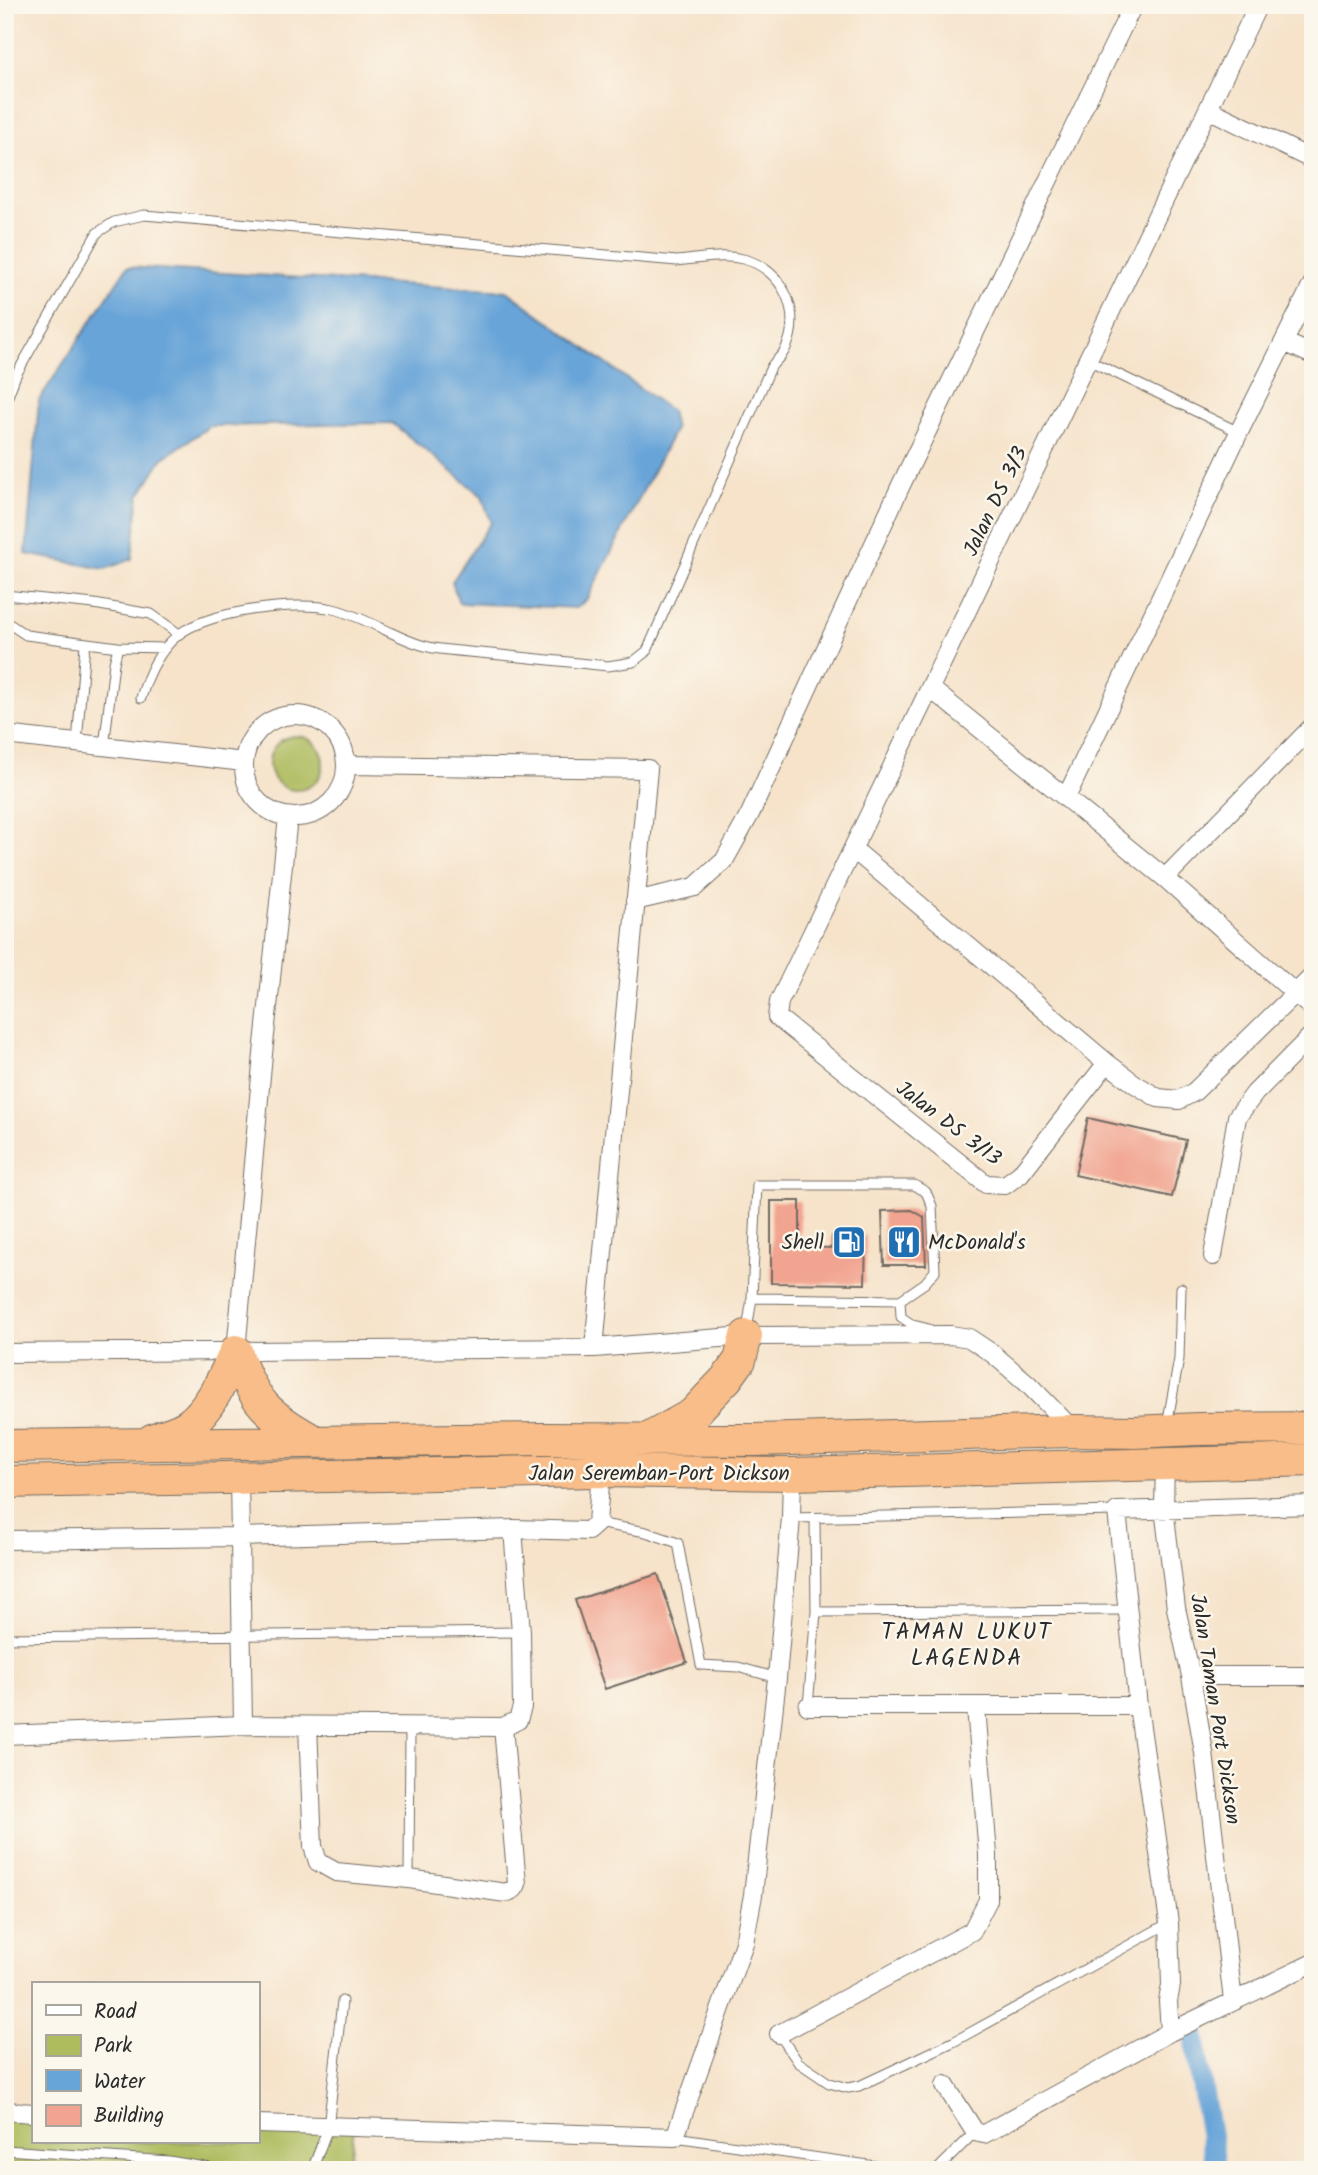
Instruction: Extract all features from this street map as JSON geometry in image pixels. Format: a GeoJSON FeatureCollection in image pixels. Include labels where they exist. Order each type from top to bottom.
{"type":"FeatureCollection","features":[{"type":"Feature","properties":{"kind":"highway"},"geometry":{"type":"LineString","coordinates":[[645,1441],[693,1414],[740,1360],[746,1336]]}},
{"type":"Feature","properties":{"kind":"highway"},"geometry":{"type":"LineString","coordinates":[[236,1351],[251,1390],[267,1410],[290,1428],[316,1442]]}},
{"type":"Feature","properties":{"kind":"highway"},"geometry":{"type":"LineString","coordinates":[[139,1445],[187,1426],[202,1411],[216,1390],[236,1351]]}},
{"type":"Feature","properties":{"kind":"highway","name":"Jalan Seremban-Port Dickson"},"geometry":{"type":"LineString","coordinates":[[5,1446],[542,1439],[756,1440],[1074,1431],[1313,1428]]}},
{"type":"Feature","properties":{"kind":"highway"},"geometry":{"type":"LineString","coordinates":[[1134,1432],[1149,1443],[1164,1463],[1179,1438],[1188,1430],[1198,1429]]}},
{"type":"Feature","properties":{"kind":"highway"},"geometry":{"type":"LineString","coordinates":[[792,1474],[800,1452],[814,1439]]}},
{"type":"Feature","properties":{"kind":"highway"},"geometry":{"type":"LineString","coordinates":[[756,1440],[792,1474]]}},
{"type":"Feature","properties":{"kind":"highway"},"geometry":{"type":"LineString","coordinates":[[192,1444],[216,1457],[239,1477],[244,1466],[256,1453],[272,1443]]}},
{"type":"Feature","properties":{"kind":"highway","name":"Jalan Seremban-Port Dickson"},"geometry":{"type":"LineString","coordinates":[[5,1482],[601,1471],[792,1474],[1313,1460]]}},
{"type":"Feature","properties":{"kind":"street"},"geometry":{"type":"LineString","coordinates":[[635,901],[695,887],[724,861],[750,814],[901,485],[1133,5]]}},
{"type":"Feature","properties":{"kind":"street","name":"Jalan DS 3/3"},"geometry":{"type":"LineString","coordinates":[[777,1017],[779,1002],[1258,5]]}},
{"type":"Feature","properties":{"kind":"street"},"geometry":{"type":"LineString","coordinates":[[1208,109],[1313,160]]}},
{"type":"Feature","properties":{"kind":"street"},"geometry":{"type":"LineString","coordinates":[[1066,798],[1313,282]]}},
{"type":"Feature","properties":{"kind":"street"},"geometry":{"type":"LineString","coordinates":[[1284,342],[1313,355]]}},
{"type":"Feature","properties":{"kind":"street"},"geometry":{"type":"LineString","coordinates":[[930,688],[1165,878],[1313,1009]]}},
{"type":"Feature","properties":{"kind":"street"},"geometry":{"type":"LineString","coordinates":[[288,715],[306,715],[322,722],[335,733],[344,748],[348,765],[344,783],[336,798],[323,810],[306,817],[288,817],[274,813],[250,792],[245,778],[244,762],[248,745],[258,731],[271,720],[288,715]]}},
{"type":"Feature","properties":{"kind":"street"},"geometry":{"type":"LineString","coordinates":[[1165,878],[1313,726]]}},
{"type":"Feature","properties":{"kind":"street"},"geometry":{"type":"LineString","coordinates":[[5,735],[244,762]]}},
{"type":"Feature","properties":{"kind":"street"},"geometry":{"type":"LineString","coordinates":[[348,765],[648,769],[594,1348]]}},
{"type":"Feature","properties":{"kind":"street"},"geometry":{"type":"LineString","coordinates":[[236,1351],[288,817]]}},
{"type":"Feature","properties":{"kind":"street"},"geometry":{"type":"LineString","coordinates":[[853,849],[1107,1063],[1158,1097],[1179,1100],[1194,1092],[1313,976]]}},
{"type":"Feature","properties":{"kind":"street","name":"Jalan DS 3/13"},"geometry":{"type":"LineString","coordinates":[[777,1017],[986,1184],[1005,1185],[1020,1174],[1107,1063]]}},
{"type":"Feature","properties":{"kind":"street"},"geometry":{"type":"LineString","coordinates":[[1213,1256],[1237,1117],[1255,1093],[1313,1034]]}},
{"type":"Feature","properties":{"kind":"street"},"geometry":{"type":"LineString","coordinates":[[5,1353],[594,1348],[746,1336],[951,1335],[969,1338],[993,1354],[1027,1382],[1074,1431]]}},
{"type":"Feature","properties":{"kind":"street","name":"Jalan Taman Port Dickson"},"geometry":{"type":"LineString","coordinates":[[1164,1463],[1164,1508],[1175,1608],[1191,1676],[1204,1753],[1229,2003]]}},
{"type":"Feature","properties":{"kind":"street"},"geometry":{"type":"LineString","coordinates":[[5,1540],[513,1529],[588,1531],[597,1523],[601,1500],[601,1471]]}},
{"type":"Feature","properties":{"kind":"street"},"geometry":{"type":"LineString","coordinates":[[259,2124],[675,2137],[744,1943],[753,1895],[777,1678],[791,1518],[792,1474]]}},
{"type":"Feature","properties":{"kind":"street"},"geometry":{"type":"LineString","coordinates":[[239,1477],[243,1725]]}},
{"type":"Feature","properties":{"kind":"street"},"geometry":{"type":"LineString","coordinates":[[1170,2032],[1169,1923],[1138,1706],[1117,1511],[1313,1505]]}},
{"type":"Feature","properties":{"kind":"street"},"geometry":{"type":"LineString","coordinates":[[5,1735],[243,1725],[503,1727],[519,1720],[522,1707],[521,1632],[513,1529]]}},
{"type":"Feature","properties":{"kind":"street"},"geometry":{"type":"LineString","coordinates":[[1191,1676],[1313,1676]]}},
{"type":"Feature","properties":{"kind":"street"},"geometry":{"type":"LineString","coordinates":[[808,1706],[1138,1706]]}},
{"type":"Feature","properties":{"kind":"street"},"geometry":{"type":"LineString","coordinates":[[779,2034],[972,1931],[988,1900],[988,1855],[976,1707]]}},
{"type":"Feature","properties":{"kind":"street"},"geometry":{"type":"LineString","coordinates":[[308,1726],[313,1846],[318,1862],[336,1872],[506,1893],[517,1884],[503,1727]]}},
{"type":"Feature","properties":{"kind":"street"},"geometry":{"type":"LineString","coordinates":[[945,2085],[975,2132],[984,2134],[1170,2032],[1313,1963]]}},
{"type":"Feature","properties":{"kind":"street"},"geometry":{"type":"LineString","coordinates":[[5,2111],[32,2113]]}},
{"type":"Feature","properties":{"kind":"lane"},"geometry":{"type":"LineString","coordinates":[[5,404],[16,374],[97,233],[114,222],[144,215],[677,261],[724,257],[744,260],[769,271],[789,298],[792,325],[785,350],[771,367],[647,651],[633,662],[608,666],[430,648],[360,617],[332,608],[309,606],[250,610],[210,620],[179,634],[158,658],[148,676],[141,698]]}},
{"type":"Feature","properties":{"kind":"lane"},"geometry":{"type":"LineString","coordinates":[[1088,360],[1239,432]]}},
{"type":"Feature","properties":{"kind":"lane"},"geometry":{"type":"LineString","coordinates":[[5,594],[94,604],[151,614],[179,634]]}},
{"type":"Feature","properties":{"kind":"lane"},"geometry":{"type":"LineString","coordinates":[[5,621],[26,635],[85,644],[166,648]]}},
{"type":"Feature","properties":{"kind":"lane"},"geometry":{"type":"LineString","coordinates":[[77,743],[85,644]]}},
{"type":"Feature","properties":{"kind":"lane"},"geometry":{"type":"LineString","coordinates":[[104,747],[118,647]]}},
{"type":"Feature","properties":{"kind":"lane"},"geometry":{"type":"LineString","coordinates":[[746,1336],[752,1298],[757,1185],[914,1185],[926,1192],[932,1206],[935,1271],[925,1283],[900,1300],[752,1298]]}},
{"type":"Feature","properties":{"kind":"lane"},"geometry":{"type":"LineString","coordinates":[[1166,1430],[1179,1359],[1181,1288]]}},
{"type":"Feature","properties":{"kind":"lane"},"geometry":{"type":"LineString","coordinates":[[900,1300],[901,1317],[913,1325],[951,1335]]}},
{"type":"Feature","properties":{"kind":"lane"},"geometry":{"type":"LineString","coordinates":[[791,1518],[1117,1511]]}},
{"type":"Feature","properties":{"kind":"lane"},"geometry":{"type":"LineString","coordinates":[[808,1706],[816,1612],[815,1518]]}},
{"type":"Feature","properties":{"kind":"lane"},"geometry":{"type":"LineString","coordinates":[[597,1523],[646,1532],[678,1542],[701,1665],[738,1667],[777,1678]]}},
{"type":"Feature","properties":{"kind":"lane"},"geometry":{"type":"LineString","coordinates":[[816,1612],[1127,1610]]}},
{"type":"Feature","properties":{"kind":"lane"},"geometry":{"type":"LineString","coordinates":[[5,1638],[521,1632]]}},
{"type":"Feature","properties":{"kind":"lane"},"geometry":{"type":"LineString","coordinates":[[409,1879],[410,1727]]}},
{"type":"Feature","properties":{"kind":"lane"},"geometry":{"type":"LineString","coordinates":[[779,2034],[797,2062],[829,2084],[848,2088],[859,2086],[955,2041],[1169,1923]]}},
{"type":"Feature","properties":{"kind":"lane"},"geometry":{"type":"LineString","coordinates":[[312,2170],[328,2128],[342,2001]]}},
{"type":"Feature","properties":{"kind":"lane"},"geometry":{"type":"LineString","coordinates":[[937,2170],[975,2132]]}},
{"type":"Feature","properties":{"kind":"lane"},"geometry":{"type":"LineString","coordinates":[[675,2137],[903,2170]]}},
{"type":"Feature","properties":{"kind":"lane"},"geometry":{"type":"LineString","coordinates":[[5,2150],[169,2161],[222,2170]]}},
{"type":"Feature","properties":{"kind":"green space"},"geometry":{"type":"Polygon","coordinates":[[[296,736],[315,744],[323,763],[315,782],[296,790],[277,782],[269,763],[277,744],[296,736]]]}},
{"type":"Feature","properties":{"kind":"green space"},"geometry":{"type":"Polygon","coordinates":[[[5,2109],[32,2110],[32,2144],[259,2144],[259,2122],[354,2127],[349,2170],[5,2170],[5,2109]]]}},
{"type":"Feature","properties":{"kind":"water"},"geometry":{"type":"Polygon","coordinates":[[[127,267],[507,291],[671,411],[675,429],[587,599],[577,608],[459,603],[452,582],[491,522],[482,496],[392,423],[210,426],[162,459],[139,496],[132,559],[105,569],[26,554],[39,400],[127,267]]]}},
{"type":"Feature","properties":{"kind":"building"},"geometry":{"type":"Polygon","coordinates":[[[1088,1118],[1186,1140],[1172,1197],[1075,1175],[1088,1118]]]}},
{"type":"Feature","properties":{"kind":"building","name":"Shell"},"geometry":{"type":"Polygon","coordinates":[[[771,1201],[800,1201],[800,1247],[832,1248],[832,1236],[866,1236],[865,1284],[771,1283],[771,1201]]]}},
{"type":"Feature","properties":{"kind":"building","name":"McDonald's"},"geometry":{"type":"Polygon","coordinates":[[[912,1210],[924,1217],[926,1265],[884,1265],[882,1211],[912,1210]]]}},
{"type":"Feature","properties":{"kind":"building"},"geometry":{"type":"Polygon","coordinates":[[[658,1574],[687,1662],[605,1689],[575,1600],[658,1574]]]}},
{"type":"Feature","properties":{"kind":"waterway"},"geometry":{"type":"LineString","coordinates":[[1194,2027],[1216,2170]]}},
{"type":"Feature","properties":{"kind":"place","name":"Shell"},"geometry":{"type":"Point","coordinates":[849,1242]}},
{"type":"Feature","properties":{"kind":"place","name":"McDonald's"},"geometry":{"type":"Point","coordinates":[904,1242]}},
{"type":"Feature","properties":{"kind":"district","name":"TAMAN LUKUT LAGENDA"},"geometry":{"type":"Point","coordinates":[967,1644]}}]}
